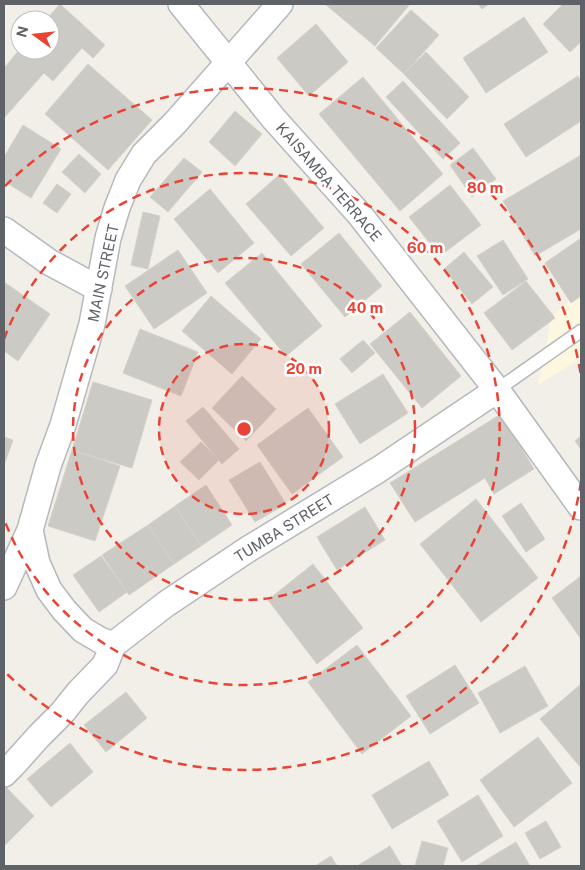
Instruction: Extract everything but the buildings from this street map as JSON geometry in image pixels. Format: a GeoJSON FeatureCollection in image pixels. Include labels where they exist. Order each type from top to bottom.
{"type":"FeatureCollection","features":[{"type":"Feature","properties":{"kind":"street","name":"KAISAMBA TERRACE"},"geometry":{"type":"LineString","coordinates":[[181,4],[274,119],[360,215],[497,390],[581,507]]}},
{"type":"Feature","properties":{"kind":"street","name":"MAIN STREET"},"geometry":{"type":"LineString","coordinates":[[4,587],[30,530],[62,425],[92,324],[108,238],[128,180],[144,154],[175,123],[280,4]]}},
{"type":"Feature","properties":{"kind":"street"},"geometry":{"type":"LineString","coordinates":[[4,230],[49,262],[99,289]]}},
{"type":"Feature","properties":{"kind":"street","name":"TUMBA STREET"},"geometry":{"type":"LineString","coordinates":[[113,645],[166,604],[242,553],[378,470],[497,390]]}},
{"type":"Feature","properties":{"kind":"street"},"geometry":{"type":"LineString","coordinates":[[4,774],[105,665],[113,645],[83,630],[64,610],[49,590],[37,563],[30,530]]}},
{"type":"Feature","properties":{"kind":"lane","name":"TUMBA STREET"},"geometry":{"type":"LineString","coordinates":[[497,390],[581,331]]}},
{"type":"Feature","properties":{"kind":"shaded area"},"geometry":{"type":"Polygon","coordinates":[[[581,292],[581,358],[538,385],[552,316],[581,292]]]}}]}
